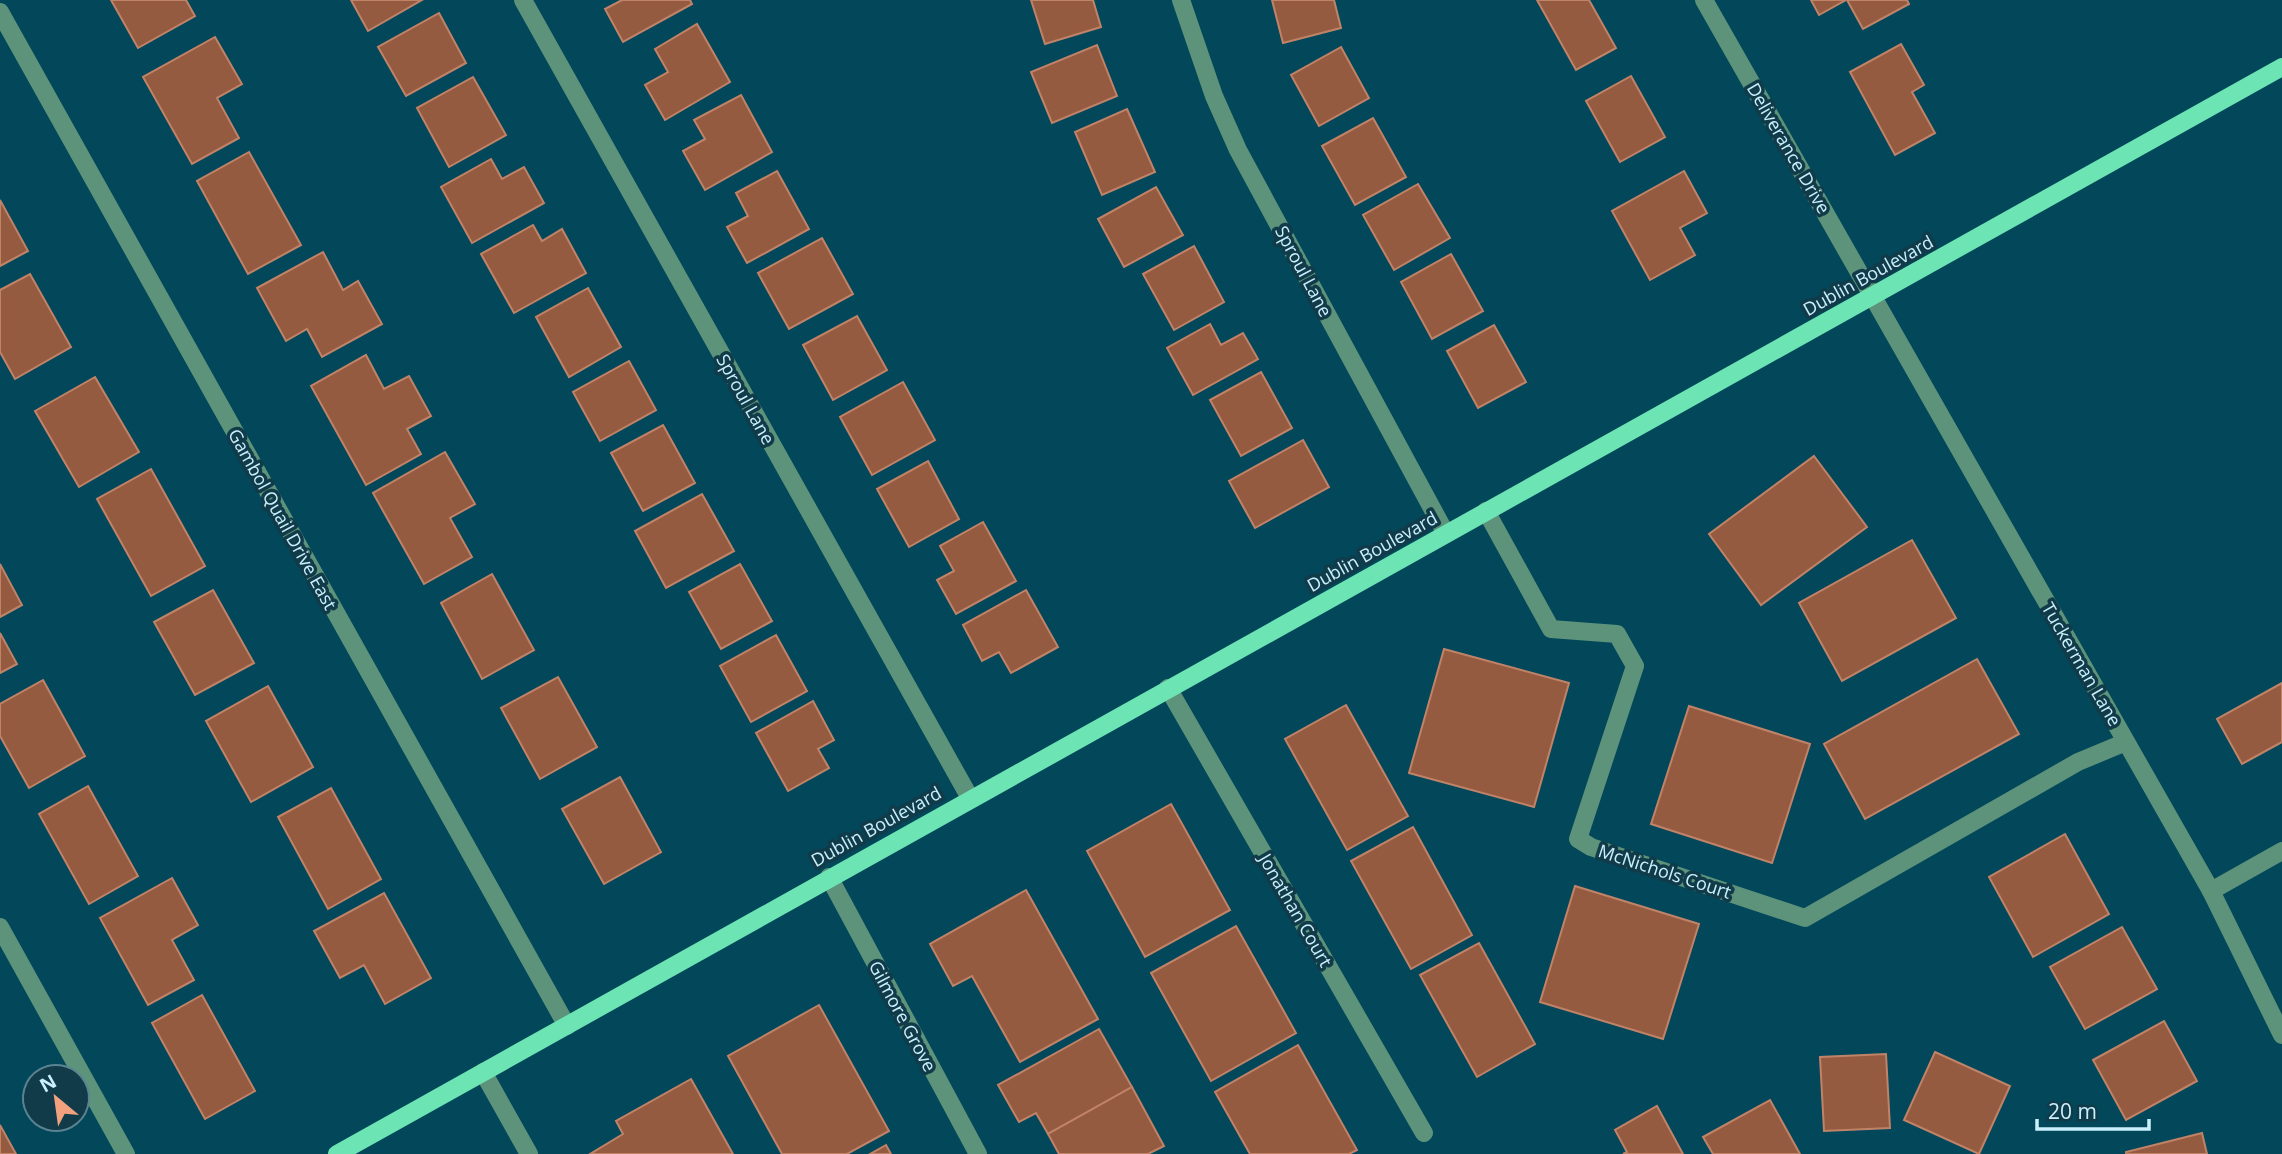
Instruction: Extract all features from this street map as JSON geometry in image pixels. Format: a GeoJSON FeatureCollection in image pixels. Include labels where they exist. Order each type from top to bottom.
{"type":"FeatureCollection","features":[{"type":"Feature","properties":{"kind":"main road","name":"Dublin Boulevard"},"geometry":{"type":"LineString","coordinates":[[337,1154],[2282,66]]}},
{"type":"Feature","properties":{"kind":"street","name":"Sproul Lane"},"geometry":{"type":"LineString","coordinates":[[523,0],[970,798]]}},
{"type":"Feature","properties":{"kind":"street","name":"Sproul Lane"},"geometry":{"type":"LineString","coordinates":[[1181,0],[1214,96],[1238,150],[1446,534]]}},
{"type":"Feature","properties":{"kind":"street","name":"Deliverance Drive"},"geometry":{"type":"LineString","coordinates":[[1704,0],[1873,296]]}},
{"type":"Feature","properties":{"kind":"street","name":"Gambol Quail Drive East"},"geometry":{"type":"LineString","coordinates":[[0,12],[567,1026]]}},
{"type":"Feature","properties":{"kind":"street","name":"Tuckerman Lane"},"geometry":{"type":"LineString","coordinates":[[1873,296],[2211,891],[2282,1035]]}},
{"type":"Feature","properties":{"kind":"street","name":"McNichols Court"},"geometry":{"type":"LineString","coordinates":[[1486,511],[1551,629],[1617,634],[1635,666],[1578,839],[1591,848],[1805,918],[2078,762],[2126,742]]}},
{"type":"Feature","properties":{"kind":"street","name":"Jonathan Court"},"geometry":{"type":"LineString","coordinates":[[1168,688],[1424,1133]]}},
{"type":"Feature","properties":{"kind":"street"},"geometry":{"type":"LineString","coordinates":[[2211,891],[2282,851]]}},
{"type":"Feature","properties":{"kind":"street","name":"Gilmore Grove"},"geometry":{"type":"LineString","coordinates":[[828,877],[978,1154]]}},
{"type":"Feature","properties":{"kind":"street"},"geometry":{"type":"LineString","coordinates":[[0,927],[126,1154]]}},
{"type":"Feature","properties":{"kind":"street"},"geometry":{"type":"LineString","coordinates":[[483,1072],[529,1154]]}},
{"type":"Feature","properties":{"kind":"building"},"geometry":{"type":"Polygon","coordinates":[[[111,0],[186,0],[195,16],[138,48],[111,0]]]}},
{"type":"Feature","properties":{"kind":"building"},"geometry":{"type":"Polygon","coordinates":[[[351,0],[422,0],[368,31],[351,0]]]}},
{"type":"Feature","properties":{"kind":"building"},"geometry":{"type":"Polygon","coordinates":[[[622,0],[690,0],[692,4],[623,42],[605,9],[622,0]]]}},
{"type":"Feature","properties":{"kind":"building"},"geometry":{"type":"Polygon","coordinates":[[[1031,0],[1093,0],[1101,27],[1045,44],[1031,0]]]}},
{"type":"Feature","properties":{"kind":"building"},"geometry":{"type":"Polygon","coordinates":[[[1272,0],[1334,0],[1341,28],[1283,43],[1272,0]]]}},
{"type":"Feature","properties":{"kind":"building"},"geometry":{"type":"Polygon","coordinates":[[[1537,0],[1589,0],[1616,48],[1576,70],[1537,0]]]}},
{"type":"Feature","properties":{"kind":"building"},"geometry":{"type":"Polygon","coordinates":[[[1811,0],[1846,0],[1819,15],[1811,0]]]}},
{"type":"Feature","properties":{"kind":"building"},"geometry":{"type":"Polygon","coordinates":[[[1847,0],[1907,0],[1909,4],[1863,29],[1847,0]]]}},
{"type":"Feature","properties":{"kind":"building"},"geometry":{"type":"Polygon","coordinates":[[[439,13],[466,63],[406,96],[378,47],[439,13]]]}},
{"type":"Feature","properties":{"kind":"building"},"geometry":{"type":"Polygon","coordinates":[[[697,24],[730,82],[665,120],[645,85],[668,72],[655,49],[697,24]]]}},
{"type":"Feature","properties":{"kind":"building"},"geometry":{"type":"Polygon","coordinates":[[[215,37],[242,84],[217,98],[239,138],[192,164],[143,77],[215,37]]]}},
{"type":"Feature","properties":{"kind":"building"},"geometry":{"type":"Polygon","coordinates":[[[1901,44],[1924,85],[1912,92],[1935,133],[1895,155],[1850,72],[1901,44]]]}},
{"type":"Feature","properties":{"kind":"building"},"geometry":{"type":"Polygon","coordinates":[[[1097,45],[1117,96],[1052,123],[1031,72],[1097,45]]]}},
{"type":"Feature","properties":{"kind":"building"},"geometry":{"type":"Polygon","coordinates":[[[1341,47],[1369,98],[1319,126],[1291,75],[1341,47]]]}},
{"type":"Feature","properties":{"kind":"building"},"geometry":{"type":"Polygon","coordinates":[[[1631,76],[1665,137],[1620,162],[1586,101],[1631,76]]]}},
{"type":"Feature","properties":{"kind":"building"},"geometry":{"type":"Polygon","coordinates":[[[473,77],[506,135],[449,167],[417,108],[473,77]]]}},
{"type":"Feature","properties":{"kind":"building"},"geometry":{"type":"Polygon","coordinates":[[[741,95],[772,152],[705,190],[683,151],[705,139],[694,120],[741,95]]]}},
{"type":"Feature","properties":{"kind":"building"},"geometry":{"type":"Polygon","coordinates":[[[1127,109],[1155,172],[1102,195],[1075,132],[1127,109]]]}},
{"type":"Feature","properties":{"kind":"building"},"geometry":{"type":"Polygon","coordinates":[[[1373,118],[1406,177],[1355,205],[1322,146],[1373,118]]]}},
{"type":"Feature","properties":{"kind":"building"},"geometry":{"type":"Polygon","coordinates":[[[249,152],[301,245],[248,274],[197,181],[249,152]]]}},
{"type":"Feature","properties":{"kind":"building"},"geometry":{"type":"Polygon","coordinates":[[[491,159],[502,179],[524,167],[544,203],[472,243],[441,187],[491,159]]]}},
{"type":"Feature","properties":{"kind":"building"},"geometry":{"type":"Polygon","coordinates":[[[777,171],[809,229],[747,263],[727,227],[748,216],[736,193],[777,171]]]}},
{"type":"Feature","properties":{"kind":"building"},"geometry":{"type":"Polygon","coordinates":[[[1684,171],[1707,213],[1680,228],[1695,255],[1650,280],[1612,211],[1684,171]]]}},
{"type":"Feature","properties":{"kind":"building"},"geometry":{"type":"Polygon","coordinates":[[[1418,184],[1450,238],[1394,270],[1363,215],[1418,184]]]}},
{"type":"Feature","properties":{"kind":"building"},"geometry":{"type":"Polygon","coordinates":[[[1156,187],[1183,235],[1124,267],[1098,219],[1156,187]]]}},
{"type":"Feature","properties":{"kind":"building"},"geometry":{"type":"Polygon","coordinates":[[[0,200],[28,251],[0,266],[0,200]]]}},
{"type":"Feature","properties":{"kind":"building"},"geometry":{"type":"Polygon","coordinates":[[[533,225],[542,241],[562,229],[586,273],[514,313],[481,254],[533,225]]]}},
{"type":"Feature","properties":{"kind":"building"},"geometry":{"type":"Polygon","coordinates":[[[822,238],[853,294],[789,329],[758,273],[822,238]]]}},
{"type":"Feature","properties":{"kind":"building"},"geometry":{"type":"Polygon","coordinates":[[[1194,246],[1224,302],[1174,330],[1143,274],[1194,246]]]}},
{"type":"Feature","properties":{"kind":"building"},"geometry":{"type":"Polygon","coordinates":[[[323,252],[343,290],[358,281],[382,324],[322,357],[307,329],[286,341],[257,288],[323,252]]]}},
{"type":"Feature","properties":{"kind":"building"},"geometry":{"type":"Polygon","coordinates":[[[1451,254],[1483,311],[1432,339],[1401,282],[1451,254]]]}},
{"type":"Feature","properties":{"kind":"building"},"geometry":{"type":"Polygon","coordinates":[[[30,274],[71,347],[15,379],[0,352],[0,290],[30,274]]]}},
{"type":"Feature","properties":{"kind":"building"},"geometry":{"type":"Polygon","coordinates":[[[588,288],[621,347],[569,377],[536,317],[588,288]]]}},
{"type":"Feature","properties":{"kind":"building"},"geometry":{"type":"Polygon","coordinates":[[[857,316],[887,370],[833,400],[803,345],[857,316]]]}},
{"type":"Feature","properties":{"kind":"building"},"geometry":{"type":"Polygon","coordinates":[[[1210,324],[1221,345],[1243,333],[1258,359],[1193,395],[1167,348],[1210,324]]]}},
{"type":"Feature","properties":{"kind":"building"},"geometry":{"type":"Polygon","coordinates":[[[1494,325],[1526,382],[1478,408],[1447,351],[1494,325]]]}},
{"type":"Feature","properties":{"kind":"building"},"geometry":{"type":"Polygon","coordinates":[[[366,355],[384,389],[409,376],[431,416],[407,429],[421,454],[366,485],[311,386],[366,355]]]}},
{"type":"Feature","properties":{"kind":"building"},"geometry":{"type":"Polygon","coordinates":[[[629,361],[656,410],[600,441],[573,392],[629,361]]]}},
{"type":"Feature","properties":{"kind":"building"},"geometry":{"type":"Polygon","coordinates":[[[1261,372],[1292,428],[1241,456],[1210,400],[1261,372]]]}},
{"type":"Feature","properties":{"kind":"building"},"geometry":{"type":"Polygon","coordinates":[[[95,377],[139,452],[79,487],[35,411],[95,377]]]}},
{"type":"Feature","properties":{"kind":"building"},"geometry":{"type":"Polygon","coordinates":[[[903,382],[935,440],[872,475],[840,417],[903,382]]]}},
{"type":"Feature","properties":{"kind":"building"},"geometry":{"type":"Polygon","coordinates":[[[663,425],[695,483],[643,511],[611,453],[663,425]]]}},
{"type":"Feature","properties":{"kind":"building"},"geometry":{"type":"Polygon","coordinates":[[[1303,440],[1329,487],[1255,528],[1229,481],[1303,440]]]}},
{"type":"Feature","properties":{"kind":"building"},"geometry":{"type":"Polygon","coordinates":[[[445,452],[475,504],[450,518],[472,557],[424,584],[373,493],[445,452]]]}},
{"type":"Feature","properties":{"kind":"building"},"geometry":{"type":"Polygon","coordinates":[[[1814,456],[1867,527],[1761,605],[1709,534],[1814,456]]]}},
{"type":"Feature","properties":{"kind":"building"},"geometry":{"type":"Polygon","coordinates":[[[928,461],[959,519],[909,547],[877,489],[928,461]]]}},
{"type":"Feature","properties":{"kind":"building"},"geometry":{"type":"Polygon","coordinates":[[[151,469],[205,566],[151,596],[97,499],[151,469]]]}},
{"type":"Feature","properties":{"kind":"building"},"geometry":{"type":"Polygon","coordinates":[[[702,494],[734,551],[666,588],[635,531],[702,494]]]}},
{"type":"Feature","properties":{"kind":"building"},"geometry":{"type":"Polygon","coordinates":[[[983,522],[1016,581],[956,614],[937,580],[954,571],[940,546],[983,522]]]}},
{"type":"Feature","properties":{"kind":"building"},"geometry":{"type":"Polygon","coordinates":[[[1912,540],[1956,618],[1842,681],[1799,603],[1912,540]]]}},
{"type":"Feature","properties":{"kind":"building"},"geometry":{"type":"Polygon","coordinates":[[[0,564],[22,605],[0,617],[0,564]]]}},
{"type":"Feature","properties":{"kind":"building"},"geometry":{"type":"Polygon","coordinates":[[[740,564],[772,621],[721,649],[689,592],[740,564]]]}},
{"type":"Feature","properties":{"kind":"building"},"geometry":{"type":"Polygon","coordinates":[[[492,574],[534,650],[482,679],[441,603],[492,574]]]}},
{"type":"Feature","properties":{"kind":"building"},"geometry":{"type":"Polygon","coordinates":[[[213,590],[254,663],[195,695],[154,622],[213,590]]]}},
{"type":"Feature","properties":{"kind":"building"},"geometry":{"type":"Polygon","coordinates":[[[1026,590],[1058,647],[1011,673],[999,652],[982,661],[963,625],[1026,590]]]}},
{"type":"Feature","properties":{"kind":"building"},"geometry":{"type":"Polygon","coordinates":[[[0,633],[17,664],[0,673],[0,633]]]}},
{"type":"Feature","properties":{"kind":"building"},"geometry":{"type":"Polygon","coordinates":[[[776,635],[807,691],[751,722],[720,666],[776,635]]]}},
{"type":"Feature","properties":{"kind":"building"},"geometry":{"type":"Polygon","coordinates":[[[1444,649],[1569,683],[1534,807],[1409,773],[1444,649]]]}},
{"type":"Feature","properties":{"kind":"building"},"geometry":{"type":"Polygon","coordinates":[[[1977,659],[2019,734],[1865,819],[1824,744],[1977,659]]]}},
{"type":"Feature","properties":{"kind":"building"},"geometry":{"type":"Polygon","coordinates":[[[558,677],[597,747],[540,779],[501,708],[558,677]]]}},
{"type":"Feature","properties":{"kind":"building"},"geometry":{"type":"Polygon","coordinates":[[[43,680],[85,756],[29,788],[0,736],[0,704],[43,680]]]}},
{"type":"Feature","properties":{"kind":"building"},"geometry":{"type":"Polygon","coordinates":[[[2282,683],[2282,742],[2242,764],[2217,719],[2282,683]]]}},
{"type":"Feature","properties":{"kind":"building"},"geometry":{"type":"Polygon","coordinates":[[[268,686],[313,767],[251,802],[206,721],[268,686]]]}},
{"type":"Feature","properties":{"kind":"building"},"geometry":{"type":"Polygon","coordinates":[[[813,701],[834,740],[818,749],[829,768],[788,791],[756,733],[813,701]]]}},
{"type":"Feature","properties":{"kind":"building"},"geometry":{"type":"Polygon","coordinates":[[[1346,705],[1408,816],[1347,850],[1285,739],[1346,705]]]}},
{"type":"Feature","properties":{"kind":"building"},"geometry":{"type":"Polygon","coordinates":[[[1689,706],[1810,744],[1772,863],[1651,824],[1689,706]]]}},
{"type":"Feature","properties":{"kind":"building"},"geometry":{"type":"Polygon","coordinates":[[[620,777],[661,852],[604,884],[562,809],[620,777]]]}},
{"type":"Feature","properties":{"kind":"building"},"geometry":{"type":"Polygon","coordinates":[[[88,786],[138,876],[89,904],[39,814],[88,786]]]}},
{"type":"Feature","properties":{"kind":"building"},"geometry":{"type":"Polygon","coordinates":[[[331,788],[381,879],[328,909],[278,817],[331,788]]]}},
{"type":"Feature","properties":{"kind":"building"},"geometry":{"type":"Polygon","coordinates":[[[1171,804],[1230,910],[1145,957],[1087,851],[1171,804]]]}},
{"type":"Feature","properties":{"kind":"building"},"geometry":{"type":"Polygon","coordinates":[[[1413,827],[1472,935],[1411,969],[1351,861],[1413,827]]]}},
{"type":"Feature","properties":{"kind":"building"},"geometry":{"type":"Polygon","coordinates":[[[2065,834],[2109,914],[2033,957],[1989,877],[2065,834]]]}},
{"type":"Feature","properties":{"kind":"building"},"geometry":{"type":"Polygon","coordinates":[[[172,878],[198,925],[172,940],[194,980],[148,1005],[100,918],[172,878]]]}},
{"type":"Feature","properties":{"kind":"building"},"geometry":{"type":"Polygon","coordinates":[[[1575,886],[1699,924],[1663,1039],[1540,1002],[1575,886]]]}},
{"type":"Feature","properties":{"kind":"building"},"geometry":{"type":"Polygon","coordinates":[[[1026,890],[1098,1019],[1020,1062],[972,976],[953,986],[930,944],[1026,890]]]}},
{"type":"Feature","properties":{"kind":"building"},"geometry":{"type":"Polygon","coordinates":[[[384,893],[431,978],[385,1004],[364,965],[340,978],[314,931],[384,893]]]}},
{"type":"Feature","properties":{"kind":"building"},"geometry":{"type":"Polygon","coordinates":[[[1236,926],[1296,1033],[1211,1081],[1151,973],[1236,926]]]}},
{"type":"Feature","properties":{"kind":"building"},"geometry":{"type":"Polygon","coordinates":[[[2122,927],[2157,989],[2085,1029],[2050,967],[2122,927]]]}},
{"type":"Feature","properties":{"kind":"building"},"geometry":{"type":"Polygon","coordinates":[[[1479,943],[1535,1044],[1477,1077],[1420,975],[1479,943]]]}},
{"type":"Feature","properties":{"kind":"building"},"geometry":{"type":"Polygon","coordinates":[[[202,995],[255,1091],[205,1119],[152,1023],[202,995]]]}},
{"type":"Feature","properties":{"kind":"building"},"geometry":{"type":"Polygon","coordinates":[[[819,1005],[889,1131],[847,1154],[782,1154],[728,1056],[819,1005]]]}},
{"type":"Feature","properties":{"kind":"building"},"geometry":{"type":"Polygon","coordinates":[[[2164,1021],[2197,1081],[2126,1120],[2093,1060],[2164,1021]]]}},
{"type":"Feature","properties":{"kind":"building"},"geometry":{"type":"Polygon","coordinates":[[[1099,1029],[1132,1087],[1048,1134],[1036,1113],[1019,1122],[998,1085],[1099,1029]]]}},
{"type":"Feature","properties":{"kind":"building"},"geometry":{"type":"Polygon","coordinates":[[[1298,1045],[1357,1150],[1349,1154],[1250,1154],[1215,1092],[1298,1045]]]}},
{"type":"Feature","properties":{"kind":"building"},"geometry":{"type":"Polygon","coordinates":[[[1935,1052],[2010,1086],[1979,1154],[1904,1120],[1935,1052]]]}},
{"type":"Feature","properties":{"kind":"building"},"geometry":{"type":"Polygon","coordinates":[[[1886,1054],[1890,1128],[1824,1131],[1820,1057],[1886,1054]]]}},
{"type":"Feature","properties":{"kind":"building"},"geometry":{"type":"Polygon","coordinates":[[[691,1079],[733,1154],[590,1154],[623,1134],[616,1121],[691,1079]]]}},
{"type":"Feature","properties":{"kind":"building"},"geometry":{"type":"Polygon","coordinates":[[[1132,1087],[1164,1146],[1148,1154],[1059,1154],[1048,1134],[1132,1087]]]}},
{"type":"Feature","properties":{"kind":"building"},"geometry":{"type":"Polygon","coordinates":[[[1770,1100],[1800,1154],[1713,1154],[1703,1137],[1770,1100]]]}},
{"type":"Feature","properties":{"kind":"building"},"geometry":{"type":"Polygon","coordinates":[[[1657,1106],[1683,1154],[1623,1154],[1627,1152],[1615,1130],[1657,1106]]]}},
{"type":"Feature","properties":{"kind":"building"},"geometry":{"type":"Polygon","coordinates":[[[0,1125],[16,1154],[0,1154],[0,1125]]]}},
{"type":"Feature","properties":{"kind":"building"},"geometry":{"type":"Polygon","coordinates":[[[2202,1133],[2207,1154],[2126,1154],[2126,1152],[2202,1133]]]}},
{"type":"Feature","properties":{"kind":"building"},"geometry":{"type":"Polygon","coordinates":[[[886,1145],[891,1154],[870,1154],[886,1145]]]}}]}
